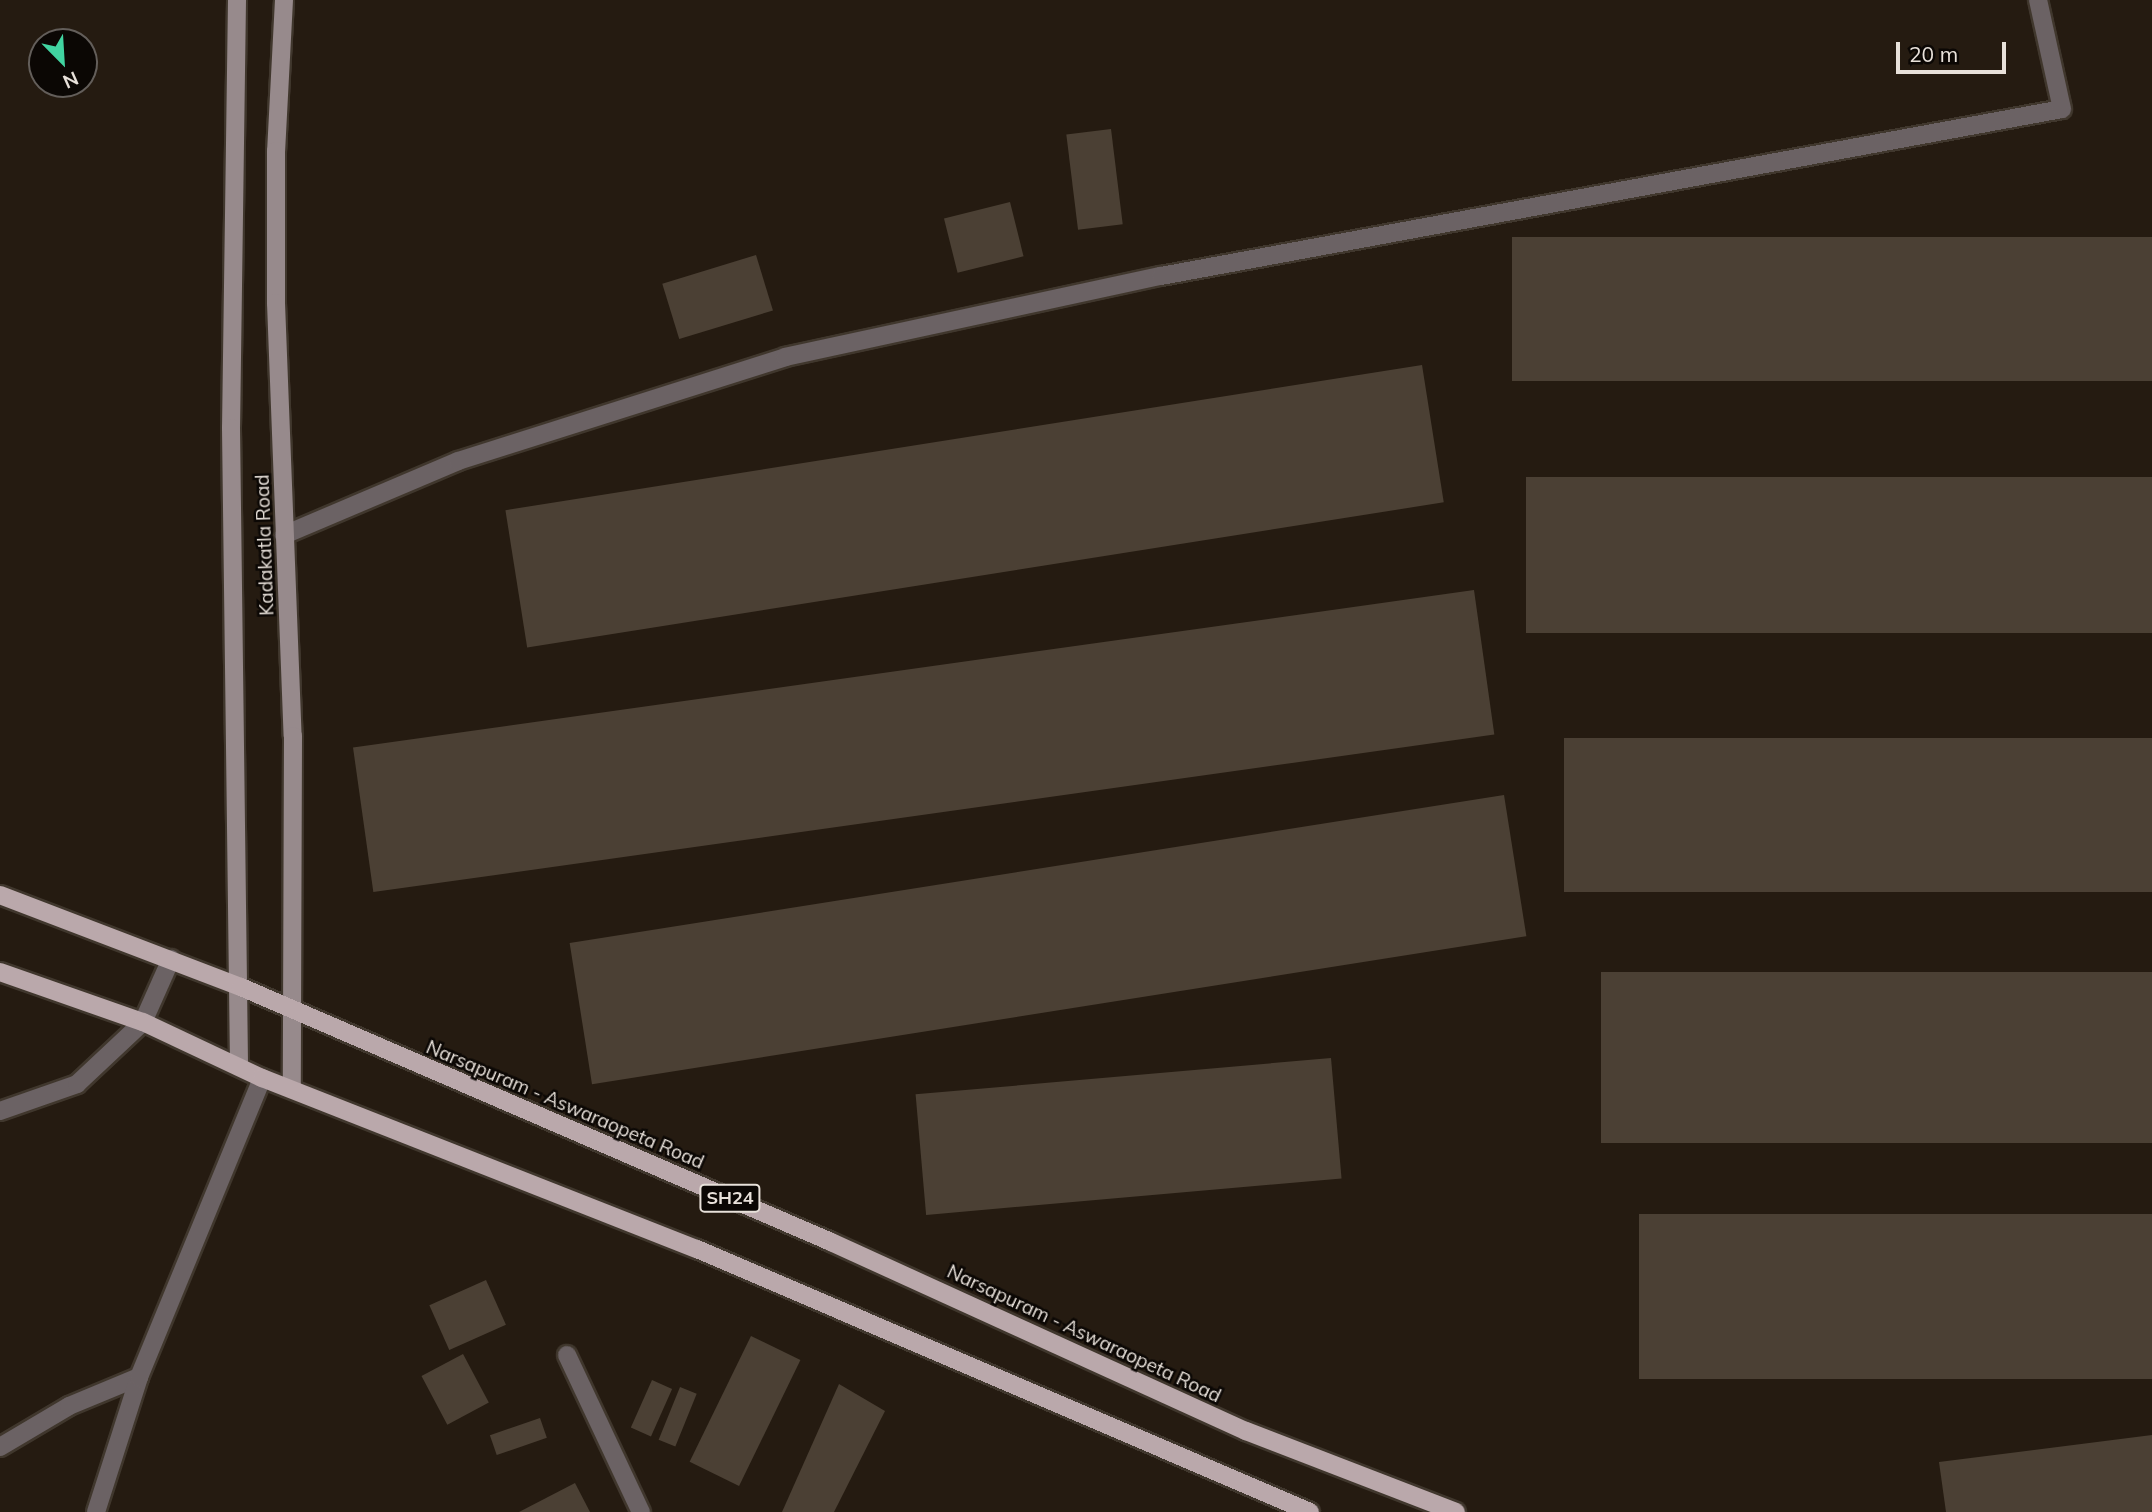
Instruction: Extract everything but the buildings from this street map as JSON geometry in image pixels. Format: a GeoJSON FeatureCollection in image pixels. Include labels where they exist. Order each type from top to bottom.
{"type":"FeatureCollection","features":[{"type":"Feature","properties":{"kind":"main road","name":"Narsapuram - Aswaraopeta Road"},"geometry":{"type":"LineString","coordinates":[[0,895],[241,987],[831,1242],[1246,1431],[1456,1512]]}},
{"type":"Feature","properties":{"kind":"main road"},"geometry":{"type":"LineString","coordinates":[[0,972],[144,1022],[262,1078],[697,1249],[1310,1512]]}},
{"type":"Feature","properties":{"kind":"street","name":"Kadakatla Road"},"geometry":{"type":"LineString","coordinates":[[237,0],[231,428],[241,987],[239,1066]]}},
{"type":"Feature","properties":{"kind":"street","name":"Kadakatla Road"},"geometry":{"type":"LineString","coordinates":[[284,0],[276,220],[284,535],[293,736],[296,1012],[292,1090]]}},
{"type":"Feature","properties":{"kind":"street"},"geometry":{"type":"LineString","coordinates":[[284,535],[458,461],[785,357],[1161,276],[2062,109],[2038,0]]}},
{"type":"Feature","properties":{"kind":"street"},"geometry":{"type":"LineString","coordinates":[[0,1111],[77,1084],[144,1022],[171,959]]}},
{"type":"Feature","properties":{"kind":"street"},"geometry":{"type":"LineString","coordinates":[[96,1512],[139,1377],[262,1078]]}},
{"type":"Feature","properties":{"kind":"street"},"geometry":{"type":"LineString","coordinates":[[567,1354],[641,1512]]}},
{"type":"Feature","properties":{"kind":"street"},"geometry":{"type":"LineString","coordinates":[[0,1447],[69,1406],[139,1377]]}}]}
